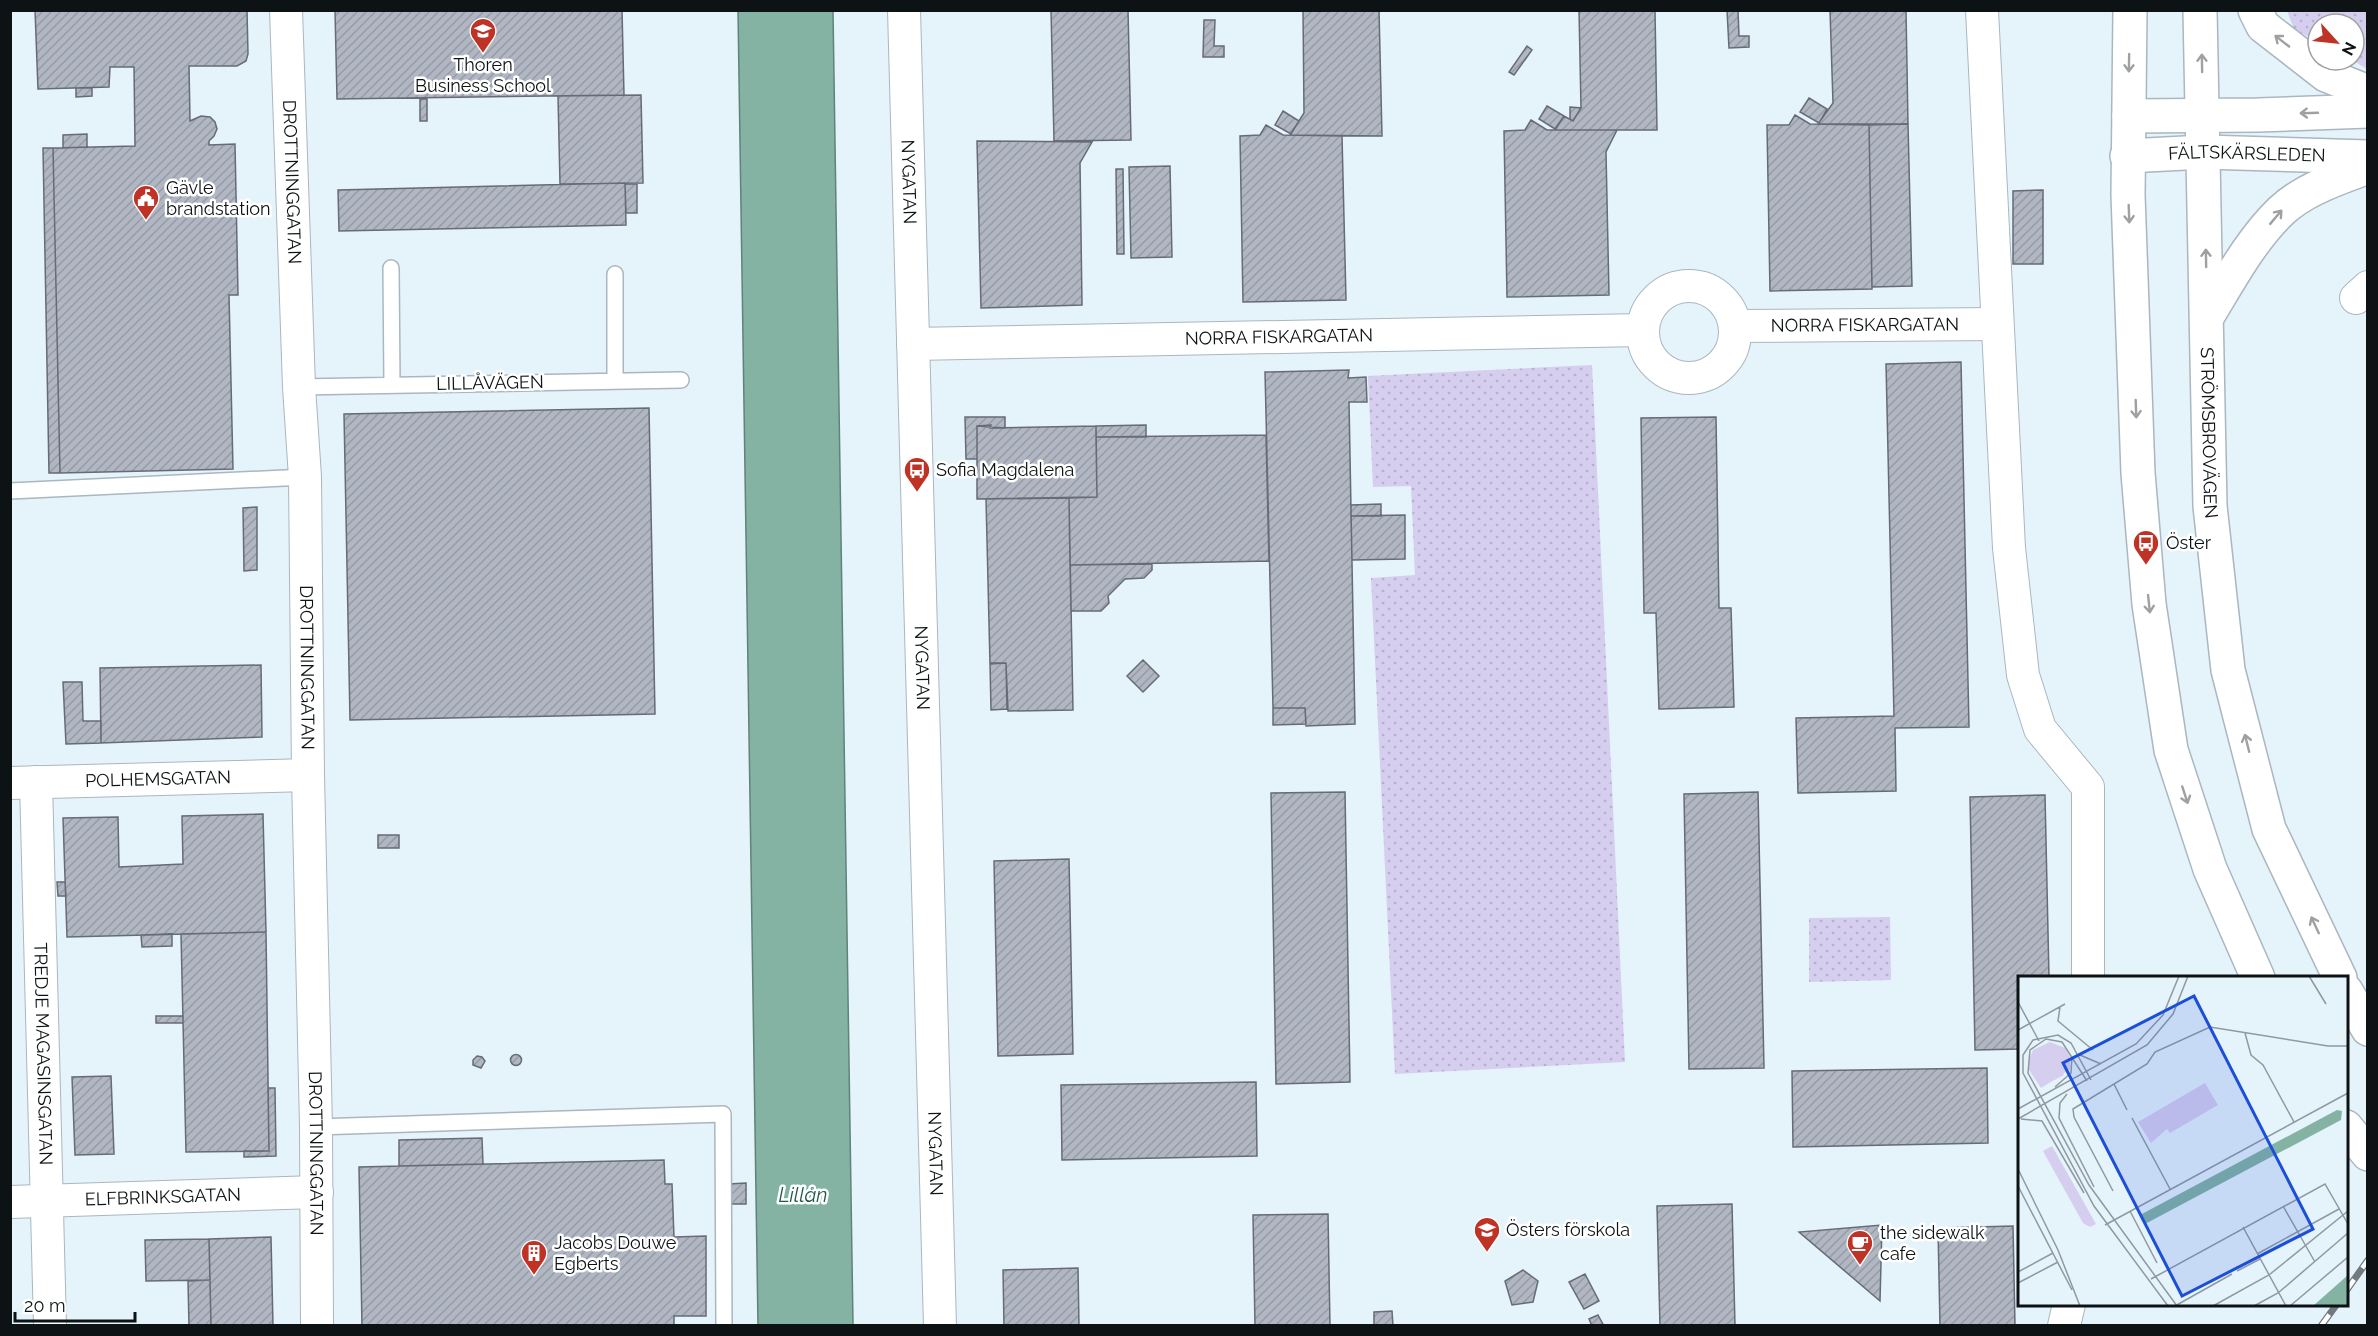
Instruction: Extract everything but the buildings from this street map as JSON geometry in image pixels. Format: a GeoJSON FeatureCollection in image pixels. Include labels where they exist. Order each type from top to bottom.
{"type":"FeatureCollection","features":[{"type":"Feature","properties":{"kind":"main road"},"geometry":{"type":"LineString","coordinates":[[2130,10],[2127,156],[2138,473],[2148,604],[2170,750],[2210,869],[2257,976]]}},
{"type":"Feature","properties":{"kind":"main road","name":"STRÖMSBROVÄGEN"},"geometry":{"type":"LineString","coordinates":[[2200,10],[2210,506],[2228,670],[2269,829],[2339,976]]}},
{"type":"Feature","properties":{"kind":"main road"},"geometry":{"type":"LineString","coordinates":[[2255,10],[2263,26],[2326,75],[2367,92]]}},
{"type":"Feature","properties":{"kind":"main road"},"geometry":{"type":"LineString","coordinates":[[2128,116],[2367,111]]}},
{"type":"Feature","properties":{"kind":"main road","name":"FÄLTSKÄRSLEDEN"},"geometry":{"type":"LineString","coordinates":[[2127,156],[2204,152],[2367,157]]}},
{"type":"Feature","properties":{"kind":"main road"},"geometry":{"type":"LineString","coordinates":[[2207,316],[2244,256],[2282,210],[2324,183],[2367,167]]}},
{"type":"Feature","properties":{"kind":"main road"},"geometry":{"type":"LineString","coordinates":[[2348,995],[2367,1029]]}},
{"type":"Feature","properties":{"kind":"main road"},"geometry":{"type":"LineString","coordinates":[[2348,1130],[2367,1154]]}},
{"type":"Feature","properties":{"kind":"street","name":"DROTTNINGGATAN"},"geometry":{"type":"LineString","coordinates":[[286,10],[299,387],[305,477],[308,775],[317,1192],[317,1326]]}},
{"type":"Feature","properties":{"kind":"street","name":"NYGATAN"},"geometry":{"type":"LineString","coordinates":[[904,10],[940,1326]]}},
{"type":"Feature","properties":{"kind":"street"},"geometry":{"type":"LineString","coordinates":[[1982,10],[2009,549],[2023,675],[2040,729],[2088,787],[2088,976]]}},
{"type":"Feature","properties":{"kind":"street"},"geometry":{"type":"LineString","coordinates":[[1687,286],[1704,288],[1719,296],[1729,309],[1735,326],[1734,342],[1727,358],[1716,370],[1700,377],[1683,378],[1666,372],[1654,362],[1646,347],[1643,330],[1647,313],[1656,299],[1670,290],[1687,286]]}},
{"type":"Feature","properties":{"kind":"street","name":"NORRA FISKARGATAN"},"geometry":{"type":"LineString","coordinates":[[1735,326],[1996,324]]}},
{"type":"Feature","properties":{"kind":"street","name":"NORRA FISKARGATAN"},"geometry":{"type":"LineString","coordinates":[[914,344],[1643,330]]}},
{"type":"Feature","properties":{"kind":"street","name":"POLHEMSGATAN"},"geometry":{"type":"LineString","coordinates":[[23,782],[308,775]]}},
{"type":"Feature","properties":{"kind":"street","name":"TREDJE MAGASINSGATAN"},"geometry":{"type":"LineString","coordinates":[[23,782],[46,1200],[50,1326]]}},
{"type":"Feature","properties":{"kind":"street","name":"ELFBRINKSGATAN"},"geometry":{"type":"LineString","coordinates":[[10,1202],[317,1192]]}},
{"type":"Feature","properties":{"kind":"street"},"geometry":{"type":"LineString","coordinates":[[2064,1326],[2069,1306]]}},
{"type":"Feature","properties":{"kind":"lane"},"geometry":{"type":"LineString","coordinates":[[391,268],[392,385]]}},
{"type":"Feature","properties":{"kind":"lane"},"geometry":{"type":"LineString","coordinates":[[615,274],[615,381]]}},
{"type":"Feature","properties":{"kind":"lane","name":"LILLÅVÄGEN"},"geometry":{"type":"LineString","coordinates":[[299,387],[681,380]]}},
{"type":"Feature","properties":{"kind":"lane"},"geometry":{"type":"LineString","coordinates":[[10,491],[305,477]]}},
{"type":"Feature","properties":{"kind":"lane"},"geometry":{"type":"LineString","coordinates":[[316,1127],[723,1114],[724,1326]]}},
{"type":"Feature","properties":{"kind":"shaded area"},"geometry":{"type":"Polygon","coordinates":[[[2287,11],[2367,11],[2367,69],[2366,12],[2306,12],[2306,36],[2294,29],[2287,11]]]}},
{"type":"Feature","properties":{"kind":"shaded area"},"geometry":{"type":"Polygon","coordinates":[[[1592,365],[1625,1062],[1395,1074],[1371,578],[1415,575],[1411,486],[1373,487],[1368,376],[1592,365]]]}},
{"type":"Feature","properties":{"kind":"shaded area"},"geometry":{"type":"Polygon","coordinates":[[[1890,917],[1891,980],[1809,982],[1809,918],[1890,917]]]}},
{"type":"Feature","properties":{"kind":"water","name":"Lillån"},"geometry":{"type":"Polygon","coordinates":[[[738,11],[833,11],[853,1325],[758,1325],[738,11]]]}},
{"type":"Feature","properties":{"kind":"railway"},"geometry":{"type":"LineString","coordinates":[[2348,1288],[2368,1260]]}},
{"type":"Feature","properties":{"kind":"railway"},"geometry":{"type":"LineString","coordinates":[[2321,1326],[2336,1306]]}},
{"type":"Feature","properties":{"kind":"place","name":"Thoren Business School"},"geometry":{"type":"Point","coordinates":[483,54]}},
{"type":"Feature","properties":{"kind":"place","name":"Gävle brandstation"},"geometry":{"type":"Point","coordinates":[146,221]}},
{"type":"Feature","properties":{"kind":"place","name":"Sofia Magdalena"},"geometry":{"type":"Point","coordinates":[917,493]}},
{"type":"Feature","properties":{"kind":"place","name":"Öster"},"geometry":{"type":"Point","coordinates":[2146,566]}},
{"type":"Feature","properties":{"kind":"place","name":"Östers förskola"},"geometry":{"type":"Point","coordinates":[1487,1253]}},
{"type":"Feature","properties":{"kind":"place","name":"the sidewalk cafe"},"geometry":{"type":"Point","coordinates":[1860,1266]}},
{"type":"Feature","properties":{"kind":"place","name":"Jacobs Douwe Egberts"},"geometry":{"type":"Point","coordinates":[534,1276]}}]}
